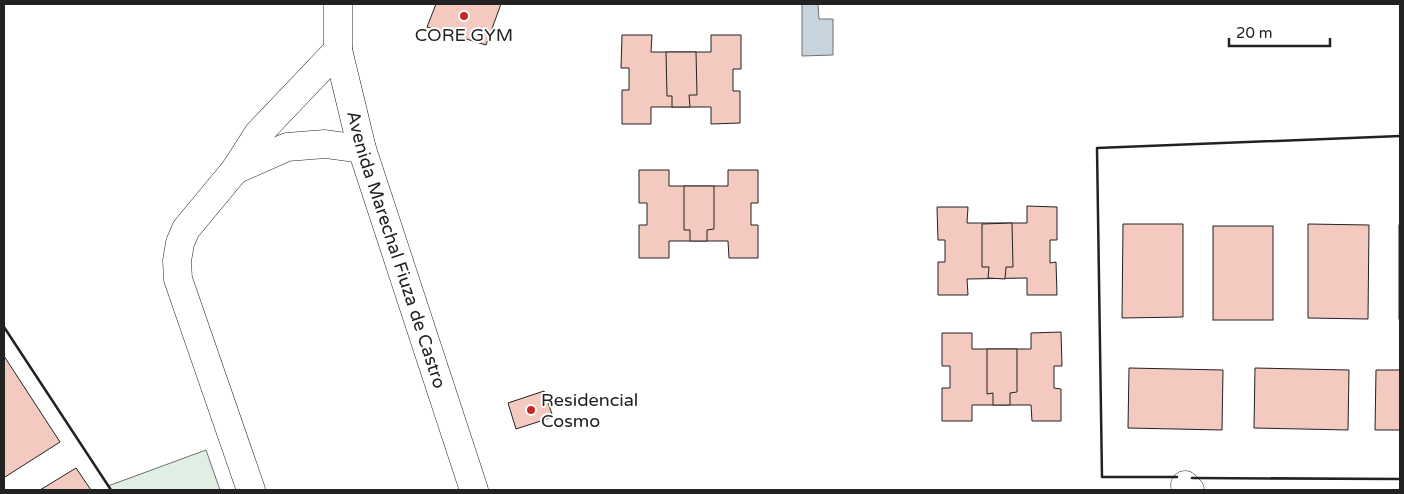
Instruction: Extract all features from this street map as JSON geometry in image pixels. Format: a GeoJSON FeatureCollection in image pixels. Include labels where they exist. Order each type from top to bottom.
{"type":"FeatureCollection","features":[{"type":"Feature","properties":{"kind":"street","name":"Avenida Marechal Fiuza de Castro"},"geometry":{"type":"LineString","coordinates":[[338,4],[338,50],[362,149],[474,490]]}},
{"type":"Feature","properties":{"kind":"street"},"geometry":{"type":"LineString","coordinates":[[251,490],[178,279],[180,243],[186,229],[235,170],[258,134],[338,50]]}},
{"type":"Feature","properties":{"kind":"street"},"geometry":{"type":"LineString","coordinates":[[235,170],[287,147],[325,144],[362,149]]}},
{"type":"Feature","properties":{"kind":"green space"},"geometry":{"type":"Polygon","coordinates":[[[206,450],[220,490],[111,490],[108,486],[206,450]]]}},
{"type":"Feature","properties":{"kind":"shaded area"},"geometry":{"type":"Polygon","coordinates":[[[802,4],[818,4],[819,19],[833,19],[833,55],[802,56],[802,4]]]}},
{"type":"Feature","properties":{"kind":"building","name":"CORE GYM"},"geometry":{"type":"Polygon","coordinates":[[[436,4],[501,4],[486,45],[427,27],[436,4]]]}},
{"type":"Feature","properties":{"kind":"building"},"geometry":{"type":"Polygon","coordinates":[[[622,35],[652,35],[651,52],[711,52],[711,35],[741,35],[741,69],[733,69],[733,91],[740,91],[740,123],[711,124],[711,107],[651,107],[651,124],[622,124],[622,90],[629,90],[629,68],[621,68],[622,35]]]}},
{"type":"Feature","properties":{"kind":"building"},"geometry":{"type":"Polygon","coordinates":[[[666,52],[696,52],[697,95],[689,95],[690,107],[672,107],[672,96],[667,96],[666,52]]]}},
{"type":"Feature","properties":{"kind":"building"},"geometry":{"type":"Polygon","coordinates":[[[639,170],[669,170],[669,186],[728,186],[728,170],[758,170],[758,203],[751,203],[751,225],[758,225],[758,258],[729,258],[728,241],[669,241],[669,258],[639,258],[639,225],[647,225],[647,203],[639,203],[639,170]]]}},
{"type":"Feature","properties":{"kind":"building"},"geometry":{"type":"Polygon","coordinates":[[[684,186],[714,186],[714,229],[707,230],[707,241],[690,241],[690,230],[684,230],[684,186]]]}},
{"type":"Feature","properties":{"kind":"building"},"geometry":{"type":"Polygon","coordinates":[[[1027,206],[1057,207],[1057,240],[1050,240],[1050,263],[1056,262],[1057,295],[1027,295],[1027,278],[967,279],[968,295],[938,295],[938,262],[945,262],[945,240],[938,240],[937,207],[968,207],[967,223],[1027,223],[1027,206]]]}},
{"type":"Feature","properties":{"kind":"building"},"geometry":{"type":"Polygon","coordinates":[[[1012,223],[1013,267],[1006,267],[1005,279],[988,278],[989,267],[982,267],[982,224],[1012,223]]]}},
{"type":"Feature","properties":{"kind":"building"},"geometry":{"type":"Polygon","coordinates":[[[1123,224],[1183,224],[1183,317],[1122,318],[1123,224]]]}},
{"type":"Feature","properties":{"kind":"building"},"geometry":{"type":"Polygon","coordinates":[[[1308,224],[1369,225],[1368,319],[1308,318],[1308,224]]]}},
{"type":"Feature","properties":{"kind":"building"},"geometry":{"type":"Polygon","coordinates":[[[1400,225],[1400,319],[1399,319],[1400,225]]]}},
{"type":"Feature","properties":{"kind":"building"},"geometry":{"type":"Polygon","coordinates":[[[1213,226],[1273,226],[1273,320],[1213,320],[1213,226]]]}},
{"type":"Feature","properties":{"kind":"building"},"geometry":{"type":"Polygon","coordinates":[[[1061,332],[1062,366],[1054,366],[1054,388],[1061,389],[1061,421],[1032,421],[1031,405],[972,405],[972,421],[942,421],[942,388],[950,388],[950,366],[942,366],[942,333],[972,333],[972,349],[1031,349],[1031,333],[1061,332]]]}},
{"type":"Feature","properties":{"kind":"building"},"geometry":{"type":"Polygon","coordinates":[[[987,349],[1017,349],[1017,392],[1010,393],[1010,405],[993,405],[993,393],[987,394],[987,349]]]}},
{"type":"Feature","properties":{"kind":"building"},"geometry":{"type":"Polygon","coordinates":[[[4,356],[60,442],[5,477],[4,475],[4,356]]]}},
{"type":"Feature","properties":{"kind":"building"},"geometry":{"type":"Polygon","coordinates":[[[1129,368],[1223,370],[1222,430],[1128,428],[1129,368]]]}},
{"type":"Feature","properties":{"kind":"building"},"geometry":{"type":"Polygon","coordinates":[[[1255,368],[1349,370],[1348,430],[1254,428],[1255,368]]]}},
{"type":"Feature","properties":{"kind":"building"},"geometry":{"type":"Polygon","coordinates":[[[1376,370],[1400,370],[1400,430],[1375,430],[1376,370]]]}},
{"type":"Feature","properties":{"kind":"building","name":"Residencial Cosmo"},"geometry":{"type":"Polygon","coordinates":[[[544,391],[553,417],[516,429],[508,403],[544,391]]]}},
{"type":"Feature","properties":{"kind":"building"},"geometry":{"type":"Polygon","coordinates":[[[76,468],[91,490],[40,490],[76,468]]]}},
{"type":"Feature","properties":{"kind":"wall"},"geometry":{"type":"LineString","coordinates":[[1177,477],[1102,477],[1097,148],[1400,136]]}},
{"type":"Feature","properties":{"kind":"wall"},"geometry":{"type":"LineString","coordinates":[[4,327],[111,490]]}},
{"type":"Feature","properties":{"kind":"wall"},"geometry":{"type":"LineString","coordinates":[[1192,478],[1400,479]]}},
{"type":"Feature","properties":{"kind":"place","name":"CORE GYM"},"geometry":{"type":"Point","coordinates":[464,16]}},
{"type":"Feature","properties":{"kind":"place","name":"Residencial Cosmo"},"geometry":{"type":"Point","coordinates":[531,410]}}]}
